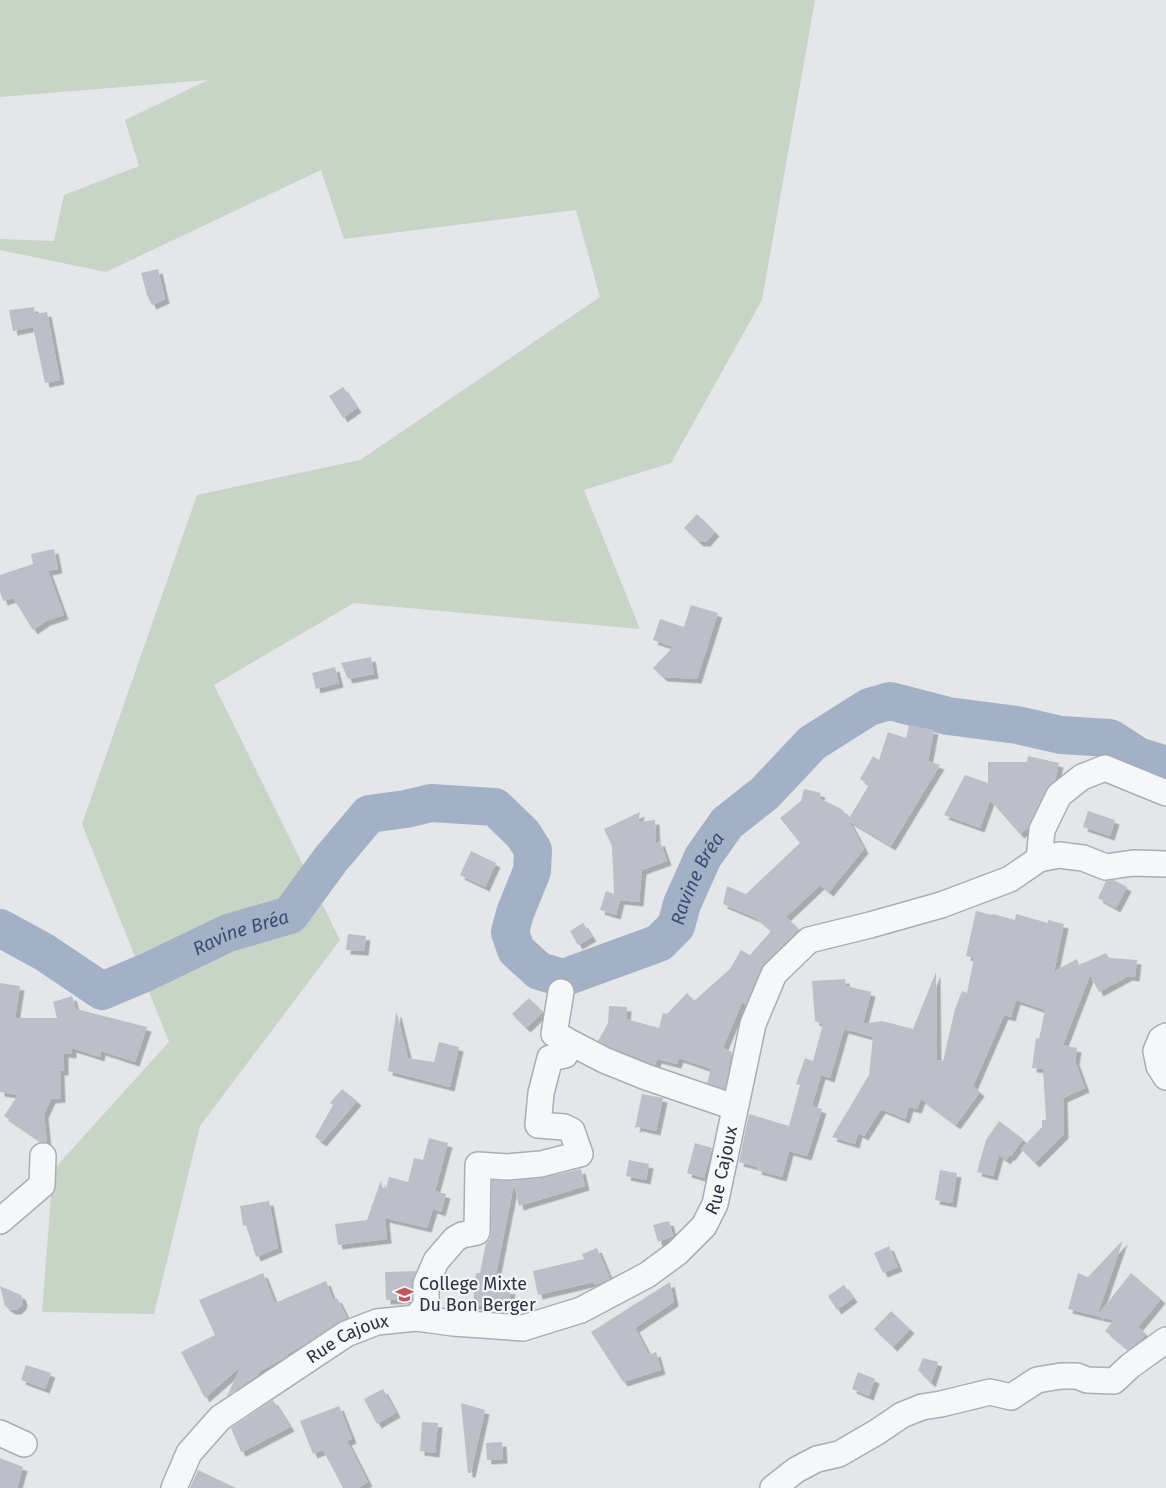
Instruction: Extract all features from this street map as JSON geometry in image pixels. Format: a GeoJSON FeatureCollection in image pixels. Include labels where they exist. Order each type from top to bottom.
{"type":"FeatureCollection","features":[{"type":"Feature","properties":{"kind":"street"},"geometry":{"type":"LineString","coordinates":[[1166,794],[1105,768],[1082,777],[1059,795],[1042,830],[1039,859],[1060,855],[1083,858],[1106,867],[1133,863],[1166,864]]}},
{"type":"Feature","properties":{"kind":"street","name":"Rue Cajoux"},"geometry":{"type":"LineString","coordinates":[[174,1488],[189,1453],[220,1418],[346,1334],[377,1322],[416,1318],[453,1323],[523,1328],[581,1310],[647,1275],[677,1253],[704,1226],[715,1204],[753,1024],[774,974],[809,940],[870,926],[941,905],[1010,879],[1039,859]]}},
{"type":"Feature","properties":{"kind":"street"},"geometry":{"type":"LineString","coordinates":[[561,992],[554,1034],[604,1060],[646,1077],[734,1107]]}},
{"type":"Feature","properties":{"kind":"street"},"geometry":{"type":"LineString","coordinates":[[1166,1036],[1161,1039],[1156,1051],[1166,1078]]}},
{"type":"Feature","properties":{"kind":"street"},"geometry":{"type":"LineString","coordinates":[[416,1318],[426,1306],[426,1284],[436,1261],[455,1239],[462,1235],[476,1232],[478,1165],[507,1167],[541,1164],[580,1154],[572,1131],[564,1127],[538,1125],[540,1093],[550,1058],[565,1055],[567,1047],[564,1039]]}},
{"type":"Feature","properties":{"kind":"street"},"geometry":{"type":"LineString","coordinates":[[0,1221],[42,1186],[43,1156]]}},
{"type":"Feature","properties":{"kind":"street"},"geometry":{"type":"LineString","coordinates":[[773,1488],[796,1470],[818,1459],[839,1454],[902,1415],[922,1407],[990,1392],[1011,1397],[1037,1380],[1061,1376],[1078,1376],[1087,1380],[1114,1381],[1130,1366],[1166,1340]]}},
{"type":"Feature","properties":{"kind":"street"},"geometry":{"type":"LineString","coordinates":[[0,1432],[24,1444]]}},
{"type":"Feature","properties":{"kind":"green space"},"geometry":{"type":"Polygon","coordinates":[[[0,0],[815,0],[762,300],[671,463],[584,490],[640,629],[354,603],[214,685],[340,940],[200,1126],[154,1314],[42,1312],[53,1170],[169,1042],[82,824],[197,495],[360,460],[600,297],[576,210],[344,239],[321,170],[106,272],[0,250],[0,239],[54,241],[64,195],[139,166],[125,120],[208,80],[0,97],[0,0]]]}},
{"type":"Feature","properties":{"kind":"building"},"geometry":{"type":"Polygon","coordinates":[[[158,269],[165,299],[152,305],[141,273],[158,269]]]}},
{"type":"Feature","properties":{"kind":"building"},"geometry":{"type":"Polygon","coordinates":[[[34,307],[35,314],[47,312],[60,380],[45,383],[33,327],[13,331],[9,310],[34,307]]]}},
{"type":"Feature","properties":{"kind":"building"},"geometry":{"type":"Polygon","coordinates":[[[343,387],[357,408],[343,418],[329,396],[343,387]]]}},
{"type":"Feature","properties":{"kind":"building"},"geometry":{"type":"Polygon","coordinates":[[[697,514],[715,532],[706,542],[699,542],[684,528],[697,514]]]}},
{"type":"Feature","properties":{"kind":"building"},"geometry":{"type":"Polygon","coordinates":[[[54,549],[58,569],[48,571],[64,615],[46,621],[33,630],[13,598],[3,601],[0,592],[0,575],[33,564],[31,554],[54,549]]]}},
{"type":"Feature","properties":{"kind":"building"},"geometry":{"type":"Polygon","coordinates":[[[691,605],[718,613],[697,679],[663,677],[653,668],[673,647],[653,640],[660,619],[684,627],[691,605]]]}},
{"type":"Feature","properties":{"kind":"building"},"geometry":{"type":"Polygon","coordinates":[[[371,657],[374,674],[348,679],[341,663],[371,657]]]}},
{"type":"Feature","properties":{"kind":"building"},"geometry":{"type":"Polygon","coordinates":[[[335,667],[339,683],[316,689],[312,673],[335,667]]]}},
{"type":"Feature","properties":{"kind":"building"},"geometry":{"type":"Polygon","coordinates":[[[909,725],[934,730],[928,761],[940,765],[891,846],[848,820],[869,785],[860,779],[873,756],[879,760],[888,732],[906,738],[909,725]]]}},
{"type":"Feature","properties":{"kind":"building"},"geometry":{"type":"Polygon","coordinates":[[[1028,756],[1059,763],[1055,780],[1046,789],[1028,828],[1020,834],[990,800],[980,828],[944,815],[965,775],[988,783],[988,762],[1027,762],[1028,756]]]}},
{"type":"Feature","properties":{"kind":"building"},"geometry":{"type":"Polygon","coordinates":[[[804,789],[821,793],[819,798],[843,810],[864,849],[829,892],[820,885],[786,917],[799,929],[764,964],[746,1005],[742,1002],[723,1048],[732,1052],[725,1089],[707,1083],[711,1069],[679,1058],[677,1064],[657,1059],[655,1065],[598,1041],[608,1023],[609,1006],[627,1007],[626,1019],[659,1028],[663,1013],[667,1014],[687,993],[694,1001],[730,969],[741,950],[750,955],[771,931],[756,918],[723,904],[727,886],[746,894],[800,843],[780,818],[801,801],[804,789]]]}},
{"type":"Feature","properties":{"kind":"building"},"geometry":{"type":"Polygon","coordinates":[[[1088,811],[1115,820],[1110,836],[1083,827],[1088,811]]]}},
{"type":"Feature","properties":{"kind":"building"},"geometry":{"type":"Polygon","coordinates":[[[640,812],[638,822],[655,820],[656,844],[660,841],[667,861],[642,870],[639,902],[620,900],[616,915],[600,910],[606,891],[614,894],[612,846],[604,829],[640,812]]]}},
{"type":"Feature","properties":{"kind":"building"},"geometry":{"type":"Polygon","coordinates":[[[471,851],[496,863],[485,887],[460,875],[471,851]]]}},
{"type":"Feature","properties":{"kind":"building"},"geometry":{"type":"Polygon","coordinates":[[[1114,880],[1127,887],[1116,908],[1098,898],[1106,881],[1114,880]]]}},
{"type":"Feature","properties":{"kind":"building"},"geometry":{"type":"Polygon","coordinates":[[[976,911],[1015,920],[1016,914],[1048,923],[1048,920],[1064,924],[1054,972],[1059,969],[1058,972],[1060,968],[1077,959],[1079,965],[1106,953],[1109,958],[1137,960],[1135,977],[1128,976],[1099,992],[1090,975],[1063,1045],[1077,1048],[1075,1061],[1085,1088],[1063,1098],[1064,1134],[1035,1163],[1021,1149],[1042,1127],[1042,1120],[1046,1120],[1043,1069],[1032,1068],[1036,1038],[1039,1039],[1045,1010],[1016,1000],[1011,1017],[1004,1015],[973,1086],[980,1092],[956,1125],[921,1099],[917,1109],[909,1107],[905,1119],[881,1109],[864,1136],[858,1133],[855,1144],[832,1137],[869,1075],[873,1037],[844,1029],[830,1078],[821,1075],[812,1106],[822,1109],[807,1156],[789,1151],[782,1177],[757,1170],[758,1167],[739,1162],[749,1114],[789,1126],[800,1085],[796,1084],[805,1058],[813,1061],[823,1024],[815,1021],[812,981],[845,979],[846,986],[871,992],[863,1024],[882,1021],[913,1029],[936,972],[937,1060],[943,1061],[955,1009],[962,991],[967,993],[974,958],[966,956],[976,911]]]}},
{"type":"Feature","properties":{"kind":"building"},"geometry":{"type":"Polygon","coordinates":[[[583,923],[592,937],[578,945],[570,931],[583,923]]]}},
{"type":"Feature","properties":{"kind":"building"},"geometry":{"type":"Polygon","coordinates":[[[348,934],[366,936],[364,951],[346,950],[348,934]]]}},
{"type":"Feature","properties":{"kind":"building"},"geometry":{"type":"Polygon","coordinates":[[[0,983],[20,986],[15,1018],[57,1018],[53,1002],[72,996],[76,1009],[147,1027],[135,1062],[101,1051],[100,1057],[72,1048],[72,1054],[64,1053],[64,1071],[60,1071],[61,1098],[51,1099],[44,1114],[47,1143],[42,1142],[4,1116],[18,1095],[0,1092],[0,983]]]}},
{"type":"Feature","properties":{"kind":"building"},"geometry":{"type":"Polygon","coordinates":[[[529,998],[543,1012],[526,1028],[512,1014],[529,998]]]}},
{"type":"Feature","properties":{"kind":"building"},"geometry":{"type":"Polygon","coordinates":[[[396,1013],[408,1058],[434,1062],[439,1042],[459,1047],[450,1087],[388,1071],[396,1013]]]}},
{"type":"Feature","properties":{"kind":"building"},"geometry":{"type":"Polygon","coordinates":[[[342,1089],[357,1101],[322,1142],[315,1137],[333,1105],[330,1103],[342,1089]]]}},
{"type":"Feature","properties":{"kind":"building"},"geometry":{"type":"Polygon","coordinates":[[[642,1094],[663,1098],[656,1131],[635,1128],[642,1094]]]}},
{"type":"Feature","properties":{"kind":"building"},"geometry":{"type":"Polygon","coordinates":[[[999,1121],[1023,1139],[1006,1160],[999,1155],[993,1176],[977,1172],[986,1140],[999,1121]]]}},
{"type":"Feature","properties":{"kind":"building"},"geometry":{"type":"Polygon","coordinates":[[[429,1138],[448,1143],[435,1191],[446,1194],[441,1212],[433,1209],[427,1228],[385,1218],[387,1239],[338,1245],[335,1224],[367,1220],[381,1180],[382,1187],[386,1189],[389,1177],[408,1182],[414,1158],[423,1160],[429,1138]]]}},
{"type":"Feature","properties":{"kind":"building"},"geometry":{"type":"Polygon","coordinates":[[[695,1143],[712,1148],[704,1178],[687,1173],[695,1143]]]}},
{"type":"Feature","properties":{"kind":"building"},"geometry":{"type":"Polygon","coordinates":[[[629,1160],[649,1164],[646,1180],[626,1176],[629,1160]]]}},
{"type":"Feature","properties":{"kind":"building"},"geometry":{"type":"Polygon","coordinates":[[[581,1169],[585,1186],[519,1206],[514,1184],[493,1289],[511,1290],[507,1308],[473,1305],[476,1273],[480,1273],[486,1243],[490,1239],[491,1233],[492,1180],[508,1181],[542,1178],[581,1169]]]}},
{"type":"Feature","properties":{"kind":"building"},"geometry":{"type":"Polygon","coordinates":[[[940,1170],[957,1173],[952,1203],[935,1200],[940,1170]]]}},
{"type":"Feature","properties":{"kind":"building"},"geometry":{"type":"Polygon","coordinates":[[[269,1201],[278,1248],[256,1257],[246,1225],[243,1226],[240,1206],[269,1201]]]}},
{"type":"Feature","properties":{"kind":"building"},"geometry":{"type":"Polygon","coordinates":[[[669,1221],[673,1236],[658,1242],[653,1225],[669,1221]]]}},
{"type":"Feature","properties":{"kind":"building"},"geometry":{"type":"Polygon","coordinates":[[[1123,1240],[1097,1316],[1068,1309],[1078,1273],[1088,1277],[1123,1240]]]}},
{"type":"Feature","properties":{"kind":"building"},"geometry":{"type":"Polygon","coordinates":[[[889,1246],[898,1267],[883,1273],[874,1253],[889,1246]]]}},
{"type":"Feature","properties":{"kind":"building"},"geometry":{"type":"Polygon","coordinates":[[[597,1248],[610,1279],[595,1285],[593,1282],[538,1295],[533,1271],[584,1259],[582,1254],[597,1248]]]}},
{"type":"Feature","properties":{"kind":"building"},"geometry":{"type":"Polygon","coordinates":[[[416,1271],[412,1284],[412,1299],[386,1300],[385,1272],[416,1271]]]}},
{"type":"Feature","properties":{"kind":"building"},"geometry":{"type":"Polygon","coordinates":[[[263,1273],[275,1303],[326,1281],[333,1300],[337,1298],[347,1318],[287,1354],[288,1356],[262,1370],[258,1375],[227,1396],[241,1366],[205,1398],[181,1352],[215,1335],[199,1300],[263,1273]]]}},
{"type":"Feature","properties":{"kind":"building"},"geometry":{"type":"Polygon","coordinates":[[[1131,1273],[1161,1299],[1138,1327],[1146,1334],[1128,1350],[1105,1331],[1114,1320],[1097,1316],[1131,1273]]]}},
{"type":"Feature","properties":{"kind":"building"},"geometry":{"type":"Polygon","coordinates":[[[670,1282],[674,1302],[635,1328],[649,1355],[656,1352],[661,1370],[623,1382],[591,1332],[670,1282]]]}},
{"type":"Feature","properties":{"kind":"building"},"geometry":{"type":"Polygon","coordinates":[[[844,1285],[853,1298],[837,1310],[828,1296],[844,1285]]]}},
{"type":"Feature","properties":{"kind":"building"},"geometry":{"type":"Polygon","coordinates":[[[0,1286],[21,1295],[22,1305],[17,1310],[11,1310],[5,1306],[0,1286]]]}},
{"type":"Feature","properties":{"kind":"building"},"geometry":{"type":"Polygon","coordinates":[[[891,1311],[910,1329],[893,1347],[874,1329],[891,1311]]]}},
{"type":"Feature","properties":{"kind":"building"},"geometry":{"type":"Polygon","coordinates":[[[923,1358],[938,1362],[931,1383],[918,1370],[923,1358]]]}},
{"type":"Feature","properties":{"kind":"building"},"geometry":{"type":"Polygon","coordinates":[[[26,1365],[51,1373],[45,1389],[21,1380],[26,1365]]]}},
{"type":"Feature","properties":{"kind":"building"},"geometry":{"type":"Polygon","coordinates":[[[858,1372],[875,1379],[869,1396],[852,1389],[858,1372]]]}},
{"type":"Feature","properties":{"kind":"building"},"geometry":{"type":"Polygon","coordinates":[[[383,1389],[396,1413],[377,1424],[364,1399],[383,1389]]]}},
{"type":"Feature","properties":{"kind":"building"},"geometry":{"type":"Polygon","coordinates":[[[273,1400],[290,1427],[241,1452],[231,1428],[273,1400]]]}},
{"type":"Feature","properties":{"kind":"building"},"geometry":{"type":"Polygon","coordinates":[[[461,1403],[485,1410],[471,1473],[468,1473],[461,1403]]]}},
{"type":"Feature","properties":{"kind":"building"},"geometry":{"type":"Polygon","coordinates":[[[339,1406],[352,1439],[347,1441],[368,1482],[358,1488],[343,1488],[323,1450],[313,1454],[300,1421],[339,1406]]]}},
{"type":"Feature","properties":{"kind":"building"},"geometry":{"type":"Polygon","coordinates":[[[422,1422],[438,1423],[435,1453],[420,1451],[422,1422]]]}},
{"type":"Feature","properties":{"kind":"building"},"geometry":{"type":"Polygon","coordinates":[[[502,1442],[503,1459],[487,1460],[486,1443],[502,1442]]]}},
{"type":"Feature","properties":{"kind":"building"},"geometry":{"type":"Polygon","coordinates":[[[0,1458],[23,1467],[17,1488],[0,1488],[0,1458]]]}},
{"type":"Feature","properties":{"kind":"building"},"geometry":{"type":"Polygon","coordinates":[[[198,1470],[236,1488],[190,1488],[198,1470]]]}},
{"type":"Feature","properties":{"kind":"waterway","name":"Ravine Bréa"},"geometry":{"type":"LineString","coordinates":[[0,928],[44,952],[102,991],[147,972],[228,933],[290,915],[331,859],[369,814],[406,809],[431,803],[495,807],[523,834],[533,850],[532,871],[515,913],[510,932],[516,950],[539,971],[563,978],[659,943],[676,926],[682,904],[703,857],[727,823],[765,793],[812,743],[869,707],[890,701],[948,716],[1017,725],[1061,735],[1110,738],[1138,756],[1166,765]]}},
{"type":"Feature","properties":{"kind":"place","name":"College Mixte Du Bon Berger"},"geometry":{"type":"Point","coordinates":[405,1294]}}]}
